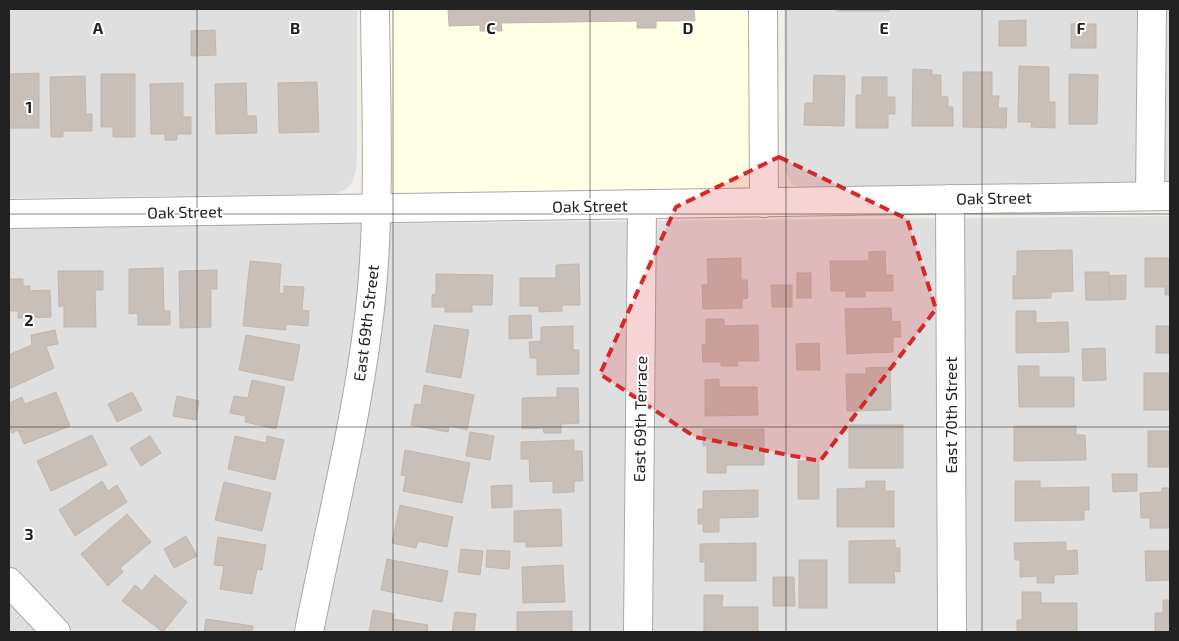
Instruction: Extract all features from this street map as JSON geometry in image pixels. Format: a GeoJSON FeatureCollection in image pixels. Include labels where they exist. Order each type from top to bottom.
{"type":"FeatureCollection","features":[{"type":"Feature","properties":{"kind":"street","name":"East 69th Street"},"geometry":{"type":"LineString","coordinates":[[309,632],[361,371],[372,290],[377,210],[375,9]]}},
{"type":"Feature","properties":{"kind":"street"},"geometry":{"type":"LineString","coordinates":[[763,9],[764,203]]}},
{"type":"Feature","properties":{"kind":"street"},"geometry":{"type":"LineString","coordinates":[[1152,9],[1160,196]]}},
{"type":"Feature","properties":{"kind":"street","name":"Oak Street"},"geometry":{"type":"LineString","coordinates":[[9,214],[377,210],[1160,196]]}},
{"type":"Feature","properties":{"kind":"street","name":"East 70th Street"},"geometry":{"type":"LineString","coordinates":[[950,199],[952,632]]}},
{"type":"Feature","properties":{"kind":"street","name":"East 69th Terrace"},"geometry":{"type":"LineString","coordinates":[[638,632],[642,205]]}},
{"type":"Feature","properties":{"kind":"street"},"geometry":{"type":"LineString","coordinates":[[9,582],[56,632]]}},
{"type":"Feature","properties":{"kind":"highlighted area"},"geometry":{"type":"Polygon","coordinates":[[[779,157],[907,219],[936,309],[820,461],[695,437],[600,374],[676,207],[779,157]]]}},
{"type":"Feature","properties":{"kind":"shaded area"},"geometry":{"type":"Polygon","coordinates":[[[9,9],[357,9],[357,151],[356,169],[352,183],[345,190],[334,194],[9,198],[9,9]]]}},
{"type":"Feature","properties":{"kind":"shaded area"},"geometry":{"type":"Polygon","coordinates":[[[382,9],[754,9],[754,194],[383,201],[382,9]]]}},
{"type":"Feature","properties":{"kind":"shaded area"},"geometry":{"type":"Polygon","coordinates":[[[784,9],[1170,9],[1170,184],[807,188],[792,185],[785,169],[784,9]]]}},
{"type":"Feature","properties":{"kind":"shaded area"},"geometry":{"type":"Polygon","coordinates":[[[1170,216],[1170,632],[9,632],[9,227],[1170,216]]]}},
{"type":"Feature","properties":{"kind":"building"},"geometry":{"type":"Polygon","coordinates":[[[448,9],[694,9],[695,21],[656,21],[656,28],[637,28],[637,21],[501,23],[502,31],[480,31],[480,25],[449,26],[448,9]]]}},
{"type":"Feature","properties":{"kind":"building"},"geometry":{"type":"Polygon","coordinates":[[[837,9],[889,9],[889,11],[837,11],[837,9]]]}},
{"type":"Feature","properties":{"kind":"building"},"geometry":{"type":"Polygon","coordinates":[[[1026,20],[1026,46],[999,46],[999,21],[1026,20]]]}},
{"type":"Feature","properties":{"kind":"building"},"geometry":{"type":"Polygon","coordinates":[[[1071,24],[1096,24],[1096,48],[1071,48],[1071,24]]]}},
{"type":"Feature","properties":{"kind":"building"},"geometry":{"type":"Polygon","coordinates":[[[215,30],[216,55],[191,56],[191,31],[215,30]]]}},
{"type":"Feature","properties":{"kind":"building"},"geometry":{"type":"Polygon","coordinates":[[[1019,66],[1049,67],[1049,102],[1055,102],[1055,128],[1031,127],[1032,122],[1018,122],[1019,66]]]}},
{"type":"Feature","properties":{"kind":"building"},"geometry":{"type":"Polygon","coordinates":[[[913,69],[932,70],[932,75],[941,75],[941,96],[948,97],[948,107],[953,107],[953,126],[912,126],[913,69]]]}},
{"type":"Feature","properties":{"kind":"building"},"geometry":{"type":"Polygon","coordinates":[[[963,72],[992,72],[992,96],[999,96],[998,108],[1007,108],[1006,128],[963,127],[963,72]]]}},
{"type":"Feature","properties":{"kind":"building"},"geometry":{"type":"Polygon","coordinates":[[[39,73],[39,128],[9,128],[9,74],[39,73]]]}},
{"type":"Feature","properties":{"kind":"building"},"geometry":{"type":"Polygon","coordinates":[[[101,74],[135,74],[135,137],[113,137],[113,127],[101,127],[101,74]]]}},
{"type":"Feature","properties":{"kind":"building"},"geometry":{"type":"Polygon","coordinates":[[[1069,74],[1098,75],[1097,124],[1069,124],[1069,74]]]}},
{"type":"Feature","properties":{"kind":"building"},"geometry":{"type":"Polygon","coordinates":[[[814,75],[845,76],[844,126],[804,125],[805,103],[813,103],[814,75]]]}},
{"type":"Feature","properties":{"kind":"building"},"geometry":{"type":"Polygon","coordinates":[[[85,76],[86,114],[92,114],[92,131],[63,131],[63,137],[51,137],[50,77],[85,76]]]}},
{"type":"Feature","properties":{"kind":"building"},"geometry":{"type":"Polygon","coordinates":[[[862,77],[887,77],[887,97],[895,97],[895,114],[888,114],[888,128],[856,128],[856,95],[862,95],[862,77]]]}},
{"type":"Feature","properties":{"kind":"building"},"geometry":{"type":"Polygon","coordinates":[[[317,82],[319,132],[279,133],[278,83],[317,82]]]}},
{"type":"Feature","properties":{"kind":"building"},"geometry":{"type":"Polygon","coordinates":[[[183,83],[183,117],[191,117],[191,134],[177,134],[177,140],[165,140],[165,134],[151,134],[150,84],[183,83]]]}},
{"type":"Feature","properties":{"kind":"building"},"geometry":{"type":"Polygon","coordinates":[[[246,83],[247,116],[256,116],[257,133],[216,134],[215,84],[246,83]]]}},
{"type":"Feature","properties":{"kind":"building"},"geometry":{"type":"Polygon","coordinates":[[[1072,250],[1073,291],[1051,292],[1051,298],[1013,299],[1013,276],[1017,276],[1017,251],[1072,250]]]}},
{"type":"Feature","properties":{"kind":"building"},"geometry":{"type":"Polygon","coordinates":[[[885,251],[886,275],[893,275],[893,291],[865,291],[865,297],[846,297],[846,291],[831,291],[830,261],[869,261],[869,252],[885,251]]]}},
{"type":"Feature","properties":{"kind":"building"},"geometry":{"type":"Polygon","coordinates":[[[741,258],[741,280],[747,280],[748,298],[742,299],[742,308],[703,309],[702,285],[708,285],[707,259],[741,258]]]}},
{"type":"Feature","properties":{"kind":"building"},"geometry":{"type":"Polygon","coordinates":[[[1145,258],[1170,258],[1170,295],[1165,295],[1165,287],[1145,287],[1145,258]]]}},
{"type":"Feature","properties":{"kind":"building"},"geometry":{"type":"Polygon","coordinates":[[[250,261],[281,264],[279,293],[284,294],[284,286],[304,287],[302,310],[309,311],[308,326],[286,324],[286,330],[243,326],[250,261]]]}},
{"type":"Feature","properties":{"kind":"building"},"geometry":{"type":"Polygon","coordinates":[[[579,264],[580,305],[562,305],[562,311],[539,312],[539,306],[520,306],[520,278],[556,278],[556,265],[579,264]]]}},
{"type":"Feature","properties":{"kind":"building"},"geometry":{"type":"Polygon","coordinates":[[[163,268],[164,311],[170,311],[170,325],[138,325],[138,313],[129,314],[129,269],[163,268]]]}},
{"type":"Feature","properties":{"kind":"building"},"geometry":{"type":"Polygon","coordinates":[[[217,270],[217,289],[211,289],[211,327],[180,328],[179,271],[217,270]]]}},
{"type":"Feature","properties":{"kind":"building"},"geometry":{"type":"Polygon","coordinates":[[[58,271],[103,271],[103,290],[95,290],[96,327],[64,327],[64,305],[59,307],[58,271]]]}},
{"type":"Feature","properties":{"kind":"building"},"geometry":{"type":"Polygon","coordinates":[[[1085,272],[1109,272],[1110,300],[1086,300],[1085,272]]]}},
{"type":"Feature","properties":{"kind":"building"},"geometry":{"type":"Polygon","coordinates":[[[797,273],[811,273],[811,298],[797,298],[797,273]]]}},
{"type":"Feature","properties":{"kind":"building"},"geometry":{"type":"Polygon","coordinates":[[[436,274],[493,275],[492,305],[472,305],[472,312],[445,312],[445,307],[432,307],[432,295],[436,294],[436,274]]]}},
{"type":"Feature","properties":{"kind":"building"},"geometry":{"type":"Polygon","coordinates":[[[1126,275],[1126,299],[1110,300],[1109,276],[1126,275]]]}},
{"type":"Feature","properties":{"kind":"building"},"geometry":{"type":"Polygon","coordinates":[[[9,279],[23,279],[23,286],[30,286],[30,291],[50,290],[51,317],[18,318],[18,311],[9,311],[9,279]]]}},
{"type":"Feature","properties":{"kind":"building"},"geometry":{"type":"Polygon","coordinates":[[[771,285],[792,285],[792,307],[772,307],[771,285]]]}},
{"type":"Feature","properties":{"kind":"building"},"geometry":{"type":"Polygon","coordinates":[[[891,308],[892,322],[900,321],[901,337],[893,337],[893,352],[847,354],[845,309],[891,308]]]}},
{"type":"Feature","properties":{"kind":"building"},"geometry":{"type":"Polygon","coordinates":[[[1016,311],[1036,311],[1036,323],[1068,322],[1069,352],[1016,353],[1016,311]]]}},
{"type":"Feature","properties":{"kind":"building"},"geometry":{"type":"Polygon","coordinates":[[[531,315],[532,338],[509,339],[509,316],[531,315]]]}},
{"type":"Feature","properties":{"kind":"building"},"geometry":{"type":"Polygon","coordinates":[[[706,319],[724,319],[724,326],[758,325],[759,361],[737,361],[738,366],[721,366],[721,362],[703,362],[702,345],[706,344],[706,319]]]}},
{"type":"Feature","properties":{"kind":"building"},"geometry":{"type":"Polygon","coordinates":[[[434,325],[469,330],[461,378],[426,372],[434,325]]]}},
{"type":"Feature","properties":{"kind":"building"},"geometry":{"type":"Polygon","coordinates":[[[573,326],[573,350],[579,350],[579,374],[537,375],[537,358],[530,358],[529,342],[541,341],[541,327],[573,326]]]}},
{"type":"Feature","properties":{"kind":"building"},"geometry":{"type":"Polygon","coordinates":[[[1156,326],[1170,326],[1170,353],[1156,353],[1156,326]]]}},
{"type":"Feature","properties":{"kind":"building"},"geometry":{"type":"Polygon","coordinates":[[[55,330],[58,344],[46,346],[54,368],[9,389],[9,352],[10,354],[32,345],[31,335],[55,330]]]}},
{"type":"Feature","properties":{"kind":"building"},"geometry":{"type":"Polygon","coordinates":[[[246,335],[300,345],[293,381],[239,370],[246,335]]]}},
{"type":"Feature","properties":{"kind":"building"},"geometry":{"type":"Polygon","coordinates":[[[819,343],[820,370],[797,370],[796,344],[819,343]]]}},
{"type":"Feature","properties":{"kind":"building"},"geometry":{"type":"Polygon","coordinates":[[[1105,348],[1106,380],[1083,381],[1082,349],[1105,348]]]}},
{"type":"Feature","properties":{"kind":"building"},"geometry":{"type":"Polygon","coordinates":[[[1018,366],[1039,366],[1039,377],[1074,377],[1074,407],[1019,407],[1018,366]]]}},
{"type":"Feature","properties":{"kind":"building"},"geometry":{"type":"Polygon","coordinates":[[[890,367],[891,410],[847,411],[846,374],[866,374],[866,368],[890,367]]]}},
{"type":"Feature","properties":{"kind":"building"},"geometry":{"type":"Polygon","coordinates":[[[1144,373],[1170,373],[1170,410],[1144,410],[1144,373]]]}},
{"type":"Feature","properties":{"kind":"building"},"geometry":{"type":"Polygon","coordinates":[[[719,379],[719,387],[757,387],[758,415],[705,416],[705,380],[719,379]]]}},
{"type":"Feature","properties":{"kind":"building"},"geometry":{"type":"Polygon","coordinates":[[[252,380],[285,387],[276,429],[245,422],[246,416],[230,413],[234,396],[248,398],[252,380]]]}},
{"type":"Feature","properties":{"kind":"building"},"geometry":{"type":"Polygon","coordinates":[[[424,385],[474,395],[467,430],[449,426],[448,432],[411,425],[415,404],[421,405],[424,385]]]}},
{"type":"Feature","properties":{"kind":"building"},"geometry":{"type":"Polygon","coordinates":[[[557,388],[578,388],[579,423],[561,424],[561,433],[544,433],[543,428],[522,429],[522,398],[557,397],[557,388]]]}},
{"type":"Feature","properties":{"kind":"building"},"geometry":{"type":"Polygon","coordinates":[[[56,392],[70,426],[24,444],[18,430],[12,433],[9,426],[9,416],[11,416],[9,403],[22,397],[25,404],[56,392]]]}},
{"type":"Feature","properties":{"kind":"building"},"geometry":{"type":"Polygon","coordinates":[[[132,392],[142,410],[117,422],[108,404],[132,392]]]}},
{"type":"Feature","properties":{"kind":"building"},"geometry":{"type":"Polygon","coordinates":[[[177,396],[199,401],[196,420],[173,416],[177,396]]]}},
{"type":"Feature","properties":{"kind":"building"},"geometry":{"type":"Polygon","coordinates":[[[849,425],[903,425],[903,468],[849,468],[849,425]]]}},
{"type":"Feature","properties":{"kind":"building"},"geometry":{"type":"Polygon","coordinates":[[[1014,426],[1076,426],[1076,435],[1085,435],[1086,460],[1014,461],[1014,426]]]}},
{"type":"Feature","properties":{"kind":"building"},"geometry":{"type":"Polygon","coordinates":[[[703,429],[764,429],[764,465],[726,465],[726,473],[707,473],[707,445],[703,446],[703,429]]]}},
{"type":"Feature","properties":{"kind":"building"},"geometry":{"type":"Polygon","coordinates":[[[1148,431],[1170,431],[1170,467],[1148,467],[1148,431]]]}},
{"type":"Feature","properties":{"kind":"building"},"geometry":{"type":"Polygon","coordinates":[[[470,432],[494,436],[490,460],[466,456],[470,432]]]}},
{"type":"Feature","properties":{"kind":"building"},"geometry":{"type":"Polygon","coordinates":[[[92,435],[107,465],[51,491],[37,461],[92,435]]]}},
{"type":"Feature","properties":{"kind":"building"},"geometry":{"type":"Polygon","coordinates":[[[150,436],[161,453],[141,466],[130,448],[150,436]]]}},
{"type":"Feature","properties":{"kind":"building"},"geometry":{"type":"Polygon","coordinates":[[[235,436],[266,443],[267,436],[284,440],[275,480],[228,469],[235,436]]]}},
{"type":"Feature","properties":{"kind":"building"},"geometry":{"type":"Polygon","coordinates":[[[574,440],[574,451],[582,451],[583,481],[574,481],[574,492],[553,493],[553,481],[530,482],[529,459],[521,459],[521,442],[574,440]]]}},
{"type":"Feature","properties":{"kind":"building"},"geometry":{"type":"Polygon","coordinates":[[[405,450],[470,463],[462,503],[403,491],[406,476],[401,475],[405,450]]]}},
{"type":"Feature","properties":{"kind":"building"},"geometry":{"type":"Polygon","coordinates":[[[798,461],[819,461],[819,499],[798,499],[798,461]]]}},
{"type":"Feature","properties":{"kind":"building"},"geometry":{"type":"Polygon","coordinates":[[[1112,474],[1137,474],[1137,491],[1113,492],[1112,474]]]}},
{"type":"Feature","properties":{"kind":"building"},"geometry":{"type":"Polygon","coordinates":[[[102,481],[108,491],[117,485],[127,502],[75,536],[59,510],[102,481]]]}},
{"type":"Feature","properties":{"kind":"building"},"geometry":{"type":"Polygon","coordinates":[[[866,481],[885,481],[885,491],[894,491],[894,527],[837,527],[837,489],[866,488],[866,481]]]}},
{"type":"Feature","properties":{"kind":"building"},"geometry":{"type":"Polygon","coordinates":[[[1015,481],[1040,481],[1040,488],[1089,487],[1089,510],[1084,510],[1084,520],[1015,521],[1015,481]]]}},
{"type":"Feature","properties":{"kind":"building"},"geometry":{"type":"Polygon","coordinates":[[[224,482],[271,493],[262,531],[215,520],[224,482]]]}},
{"type":"Feature","properties":{"kind":"building"},"geometry":{"type":"Polygon","coordinates":[[[512,485],[512,507],[492,508],[491,486],[512,485]]]}},
{"type":"Feature","properties":{"kind":"building"},"geometry":{"type":"Polygon","coordinates":[[[1162,488],[1170,488],[1170,528],[1150,528],[1150,518],[1141,518],[1140,493],[1162,492],[1162,488]]]}},
{"type":"Feature","properties":{"kind":"building"},"geometry":{"type":"Polygon","coordinates":[[[758,490],[758,517],[719,518],[719,532],[703,532],[703,524],[698,524],[698,509],[703,509],[703,491],[758,490]]]}},
{"type":"Feature","properties":{"kind":"building"},"geometry":{"type":"Polygon","coordinates":[[[400,505],[453,517],[447,547],[418,541],[416,548],[392,543],[400,505]]]}},
{"type":"Feature","properties":{"kind":"building"},"geometry":{"type":"Polygon","coordinates":[[[561,509],[562,546],[526,547],[526,542],[514,542],[514,511],[561,509]]]}},
{"type":"Feature","properties":{"kind":"building"},"geometry":{"type":"Polygon","coordinates":[[[127,514],[151,542],[120,568],[123,572],[108,586],[81,554],[127,514]]]}},
{"type":"Feature","properties":{"kind":"building"},"geometry":{"type":"Polygon","coordinates":[[[186,536],[197,556],[174,568],[164,549],[186,536]]]}},
{"type":"Feature","properties":{"kind":"building"},"geometry":{"type":"Polygon","coordinates":[[[218,537],[266,545],[262,570],[257,569],[252,594],[220,589],[224,566],[214,565],[218,537]]]}},
{"type":"Feature","properties":{"kind":"building"},"geometry":{"type":"Polygon","coordinates":[[[895,540],[895,548],[900,548],[900,572],[894,571],[895,583],[849,583],[849,541],[895,540]]]}},
{"type":"Feature","properties":{"kind":"building"},"geometry":{"type":"Polygon","coordinates":[[[1066,542],[1066,551],[1077,550],[1078,574],[1054,575],[1054,583],[1037,583],[1037,576],[1020,577],[1020,560],[1015,560],[1014,543],[1066,542]]]}},
{"type":"Feature","properties":{"kind":"building"},"geometry":{"type":"Polygon","coordinates":[[[756,543],[756,581],[705,581],[705,562],[700,562],[700,544],[756,543]]]}},
{"type":"Feature","properties":{"kind":"building"},"geometry":{"type":"Polygon","coordinates":[[[461,549],[483,551],[480,575],[458,572],[461,549]]]}},
{"type":"Feature","properties":{"kind":"building"},"geometry":{"type":"Polygon","coordinates":[[[487,550],[510,551],[509,569],[486,567],[487,550]]]}},
{"type":"Feature","properties":{"kind":"building"},"geometry":{"type":"Polygon","coordinates":[[[1145,551],[1170,551],[1170,580],[1146,581],[1145,551]]]}},
{"type":"Feature","properties":{"kind":"building"},"geometry":{"type":"Polygon","coordinates":[[[387,559],[448,571],[442,602],[381,590],[387,559]]]}},
{"type":"Feature","properties":{"kind":"building"},"geometry":{"type":"Polygon","coordinates":[[[799,560],[827,560],[827,608],[799,608],[799,560]]]}},
{"type":"Feature","properties":{"kind":"building"},"geometry":{"type":"Polygon","coordinates":[[[563,565],[565,602],[523,603],[522,567],[563,565]]]}},
{"type":"Feature","properties":{"kind":"building"},"geometry":{"type":"Polygon","coordinates":[[[155,575],[187,602],[163,632],[122,601],[135,585],[142,591],[155,575]]]}},
{"type":"Feature","properties":{"kind":"building"},"geometry":{"type":"Polygon","coordinates":[[[773,577],[794,577],[795,606],[773,606],[773,577]]]}},
{"type":"Feature","properties":{"kind":"building"},"geometry":{"type":"Polygon","coordinates":[[[1022,592],[1041,592],[1041,603],[1077,603],[1077,632],[1017,632],[1017,620],[1022,620],[1022,592]]]}},
{"type":"Feature","properties":{"kind":"building"},"geometry":{"type":"Polygon","coordinates":[[[704,595],[723,595],[722,607],[758,607],[758,632],[704,632],[704,595]]]}},
{"type":"Feature","properties":{"kind":"building"},"geometry":{"type":"Polygon","coordinates":[[[1163,600],[1170,600],[1170,632],[1155,631],[1155,613],[1163,613],[1163,600]]]}},
{"type":"Feature","properties":{"kind":"building"},"geometry":{"type":"Polygon","coordinates":[[[373,610],[394,614],[393,619],[428,625],[427,632],[369,632],[373,610]]]}},
{"type":"Feature","properties":{"kind":"building"},"geometry":{"type":"Polygon","coordinates":[[[572,611],[572,632],[517,632],[517,612],[572,611]]]}},
{"type":"Feature","properties":{"kind":"building"},"geometry":{"type":"Polygon","coordinates":[[[455,612],[476,614],[474,632],[452,632],[455,612]]]}},
{"type":"Feature","properties":{"kind":"building"},"geometry":{"type":"Polygon","coordinates":[[[206,619],[253,626],[252,632],[204,632],[206,619]]]}}]}
